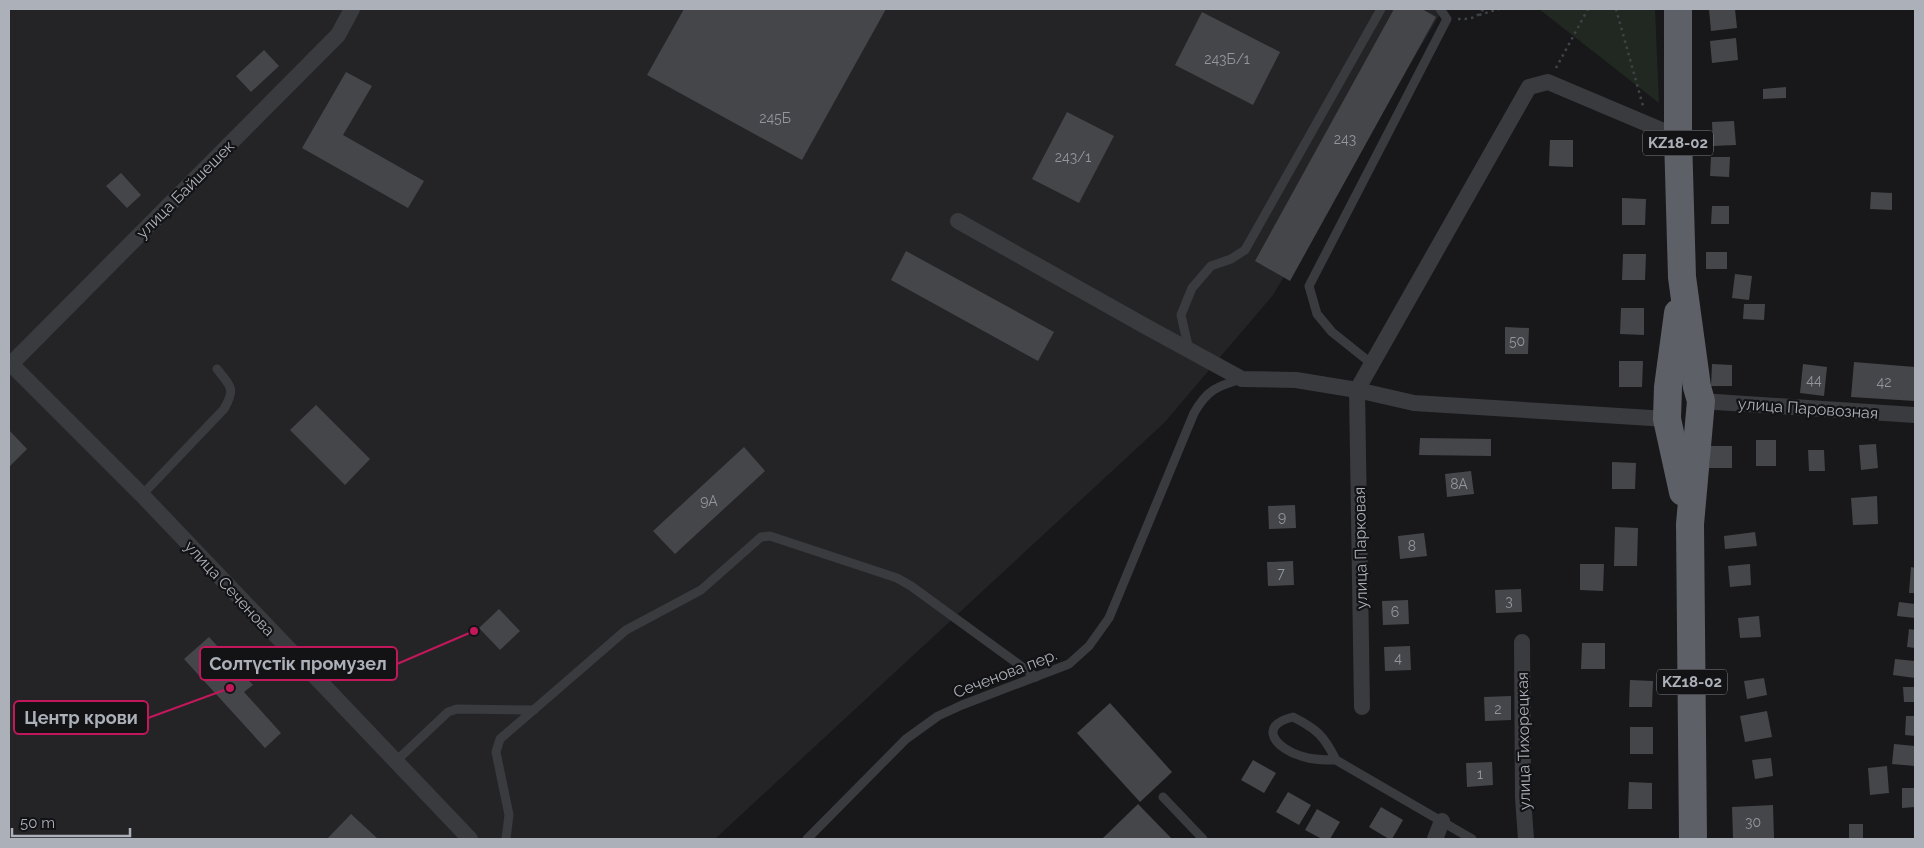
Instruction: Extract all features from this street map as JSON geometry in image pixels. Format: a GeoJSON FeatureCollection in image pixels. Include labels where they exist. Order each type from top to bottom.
{"type":"FeatureCollection","features":[{"type":"Feature","properties":{"kind":"highway","name":"KZ18-02"},"geometry":{"type":"LineString","coordinates":[[1678,9],[1678,137],[1682,276],[1699,394],[1679,431]]}},
{"type":"Feature","properties":{"kind":"highway","name":"KZ18-02"},"geometry":{"type":"LineString","coordinates":[[1682,276],[1668,387],[1679,431],[1690,524],[1693,839]]}},
{"type":"Feature","properties":{"kind":"highway"},"geometry":{"type":"LineString","coordinates":[[1668,387],[1684,385],[1699,394]]}},
{"type":"Feature","properties":{"kind":"street","name":"улица Байшешек"},"geometry":{"type":"LineString","coordinates":[[10,363],[338,35],[352,9]]}},
{"type":"Feature","properties":{"kind":"street"},"geometry":{"type":"LineString","coordinates":[[1358,390],[1529,87],[1548,82],[1678,137]]}},
{"type":"Feature","properties":{"kind":"street"},"geometry":{"type":"LineString","coordinates":[[958,221],[1242,378],[1296,380],[1358,390],[1414,403],[1679,431]]}},
{"type":"Feature","properties":{"kind":"street","name":"улица Сеченова"},"geometry":{"type":"LineString","coordinates":[[10,363],[142,495],[470,839]]}},
{"type":"Feature","properties":{"kind":"street","name":"улица Парковая"},"geometry":{"type":"LineString","coordinates":[[1358,390],[1362,707]]}},
{"type":"Feature","properties":{"kind":"street","name":"улица Паровозная"},"geometry":{"type":"LineString","coordinates":[[1699,394],[1915,415]]}},
{"type":"Feature","properties":{"kind":"street","name":"улица Тихорецкая"},"geometry":{"type":"LineString","coordinates":[[1522,642],[1523,798],[1526,839]]}},
{"type":"Feature","properties":{"kind":"street"},"geometry":{"type":"LineString","coordinates":[[1435,839],[1442,821]]}},
{"type":"Feature","properties":{"kind":"lane"},"geometry":{"type":"LineString","coordinates":[[1190,350],[1181,315],[1192,288],[1211,266],[1231,259],[1245,250],[1381,9]]}},
{"type":"Feature","properties":{"kind":"lane"},"geometry":{"type":"LineString","coordinates":[[1372,364],[1332,332],[1317,314],[1309,286],[1447,19],[1440,9]]}},
{"type":"Feature","properties":{"kind":"lane"},"geometry":{"type":"LineString","coordinates":[[142,495],[224,410],[232,396],[232,387],[217,369]]}},
{"type":"Feature","properties":{"kind":"lane","name":"Сеченова пер."},"geometry":{"type":"LineString","coordinates":[[807,839],[906,739],[938,716],[1069,664],[1090,646],[1109,618],[1194,413],[1203,397],[1220,385],[1242,378]]}},
{"type":"Feature","properties":{"kind":"lane"},"geometry":{"type":"LineString","coordinates":[[506,839],[509,816],[496,752],[500,739],[626,630],[701,590],[761,537],[770,536],[897,578],[911,586],[1036,677]]}},
{"type":"Feature","properties":{"kind":"lane"},"geometry":{"type":"LineString","coordinates":[[395,762],[448,712],[457,709],[534,710]]}},
{"type":"Feature","properties":{"kind":"lane"},"geometry":{"type":"LineString","coordinates":[[1336,760],[1328,743],[1312,726],[1293,717],[1280,720],[1274,725],[1273,733],[1275,740],[1283,748],[1298,756],[1312,760],[1336,760],[1472,839]]}},
{"type":"Feature","properties":{"kind":"lane"},"geometry":{"type":"LineString","coordinates":[[1163,797],[1203,839]]}},
{"type":"Feature","properties":{"kind":"path"},"geometry":{"type":"LineString","coordinates":[[1479,15],[1483,9]]}},
{"type":"Feature","properties":{"kind":"path"},"geometry":{"type":"LineString","coordinates":[[1447,19],[1472,19],[1499,9]]}},
{"type":"Feature","properties":{"kind":"path"},"geometry":{"type":"LineString","coordinates":[[1548,82],[1588,9]]}},
{"type":"Feature","properties":{"kind":"path"},"geometry":{"type":"LineString","coordinates":[[1616,9],[1648,124]]}},
{"type":"Feature","properties":{"kind":"shaded area"},"geometry":{"type":"Polygon","coordinates":[[[9,9],[1443,9],[1273,295],[1164,423],[715,839],[9,839],[9,9]]]}},
{"type":"Feature","properties":{"kind":"shaded area"},"geometry":{"type":"Polygon","coordinates":[[[1539,9],[1655,9],[1659,103],[1539,9]]]}},
{"type":"Feature","properties":{"kind":"building"},"geometry":{"type":"Polygon","coordinates":[[[684,9],[886,9],[802,160],[647,75],[684,9]]]}},
{"type":"Feature","properties":{"kind":"building"},"geometry":{"type":"Polygon","coordinates":[[[1394,9],[1422,9],[1436,17],[1290,281],[1255,261],[1394,9]]]}},
{"type":"Feature","properties":{"kind":"building"},"geometry":{"type":"Polygon","coordinates":[[[1709,9],[1735,9],[1737,28],[1711,31],[1709,9]]]}},
{"type":"Feature","properties":{"kind":"building"},"geometry":{"type":"Polygon","coordinates":[[[1202,12],[1280,52],[1253,105],[1175,65],[1202,12]]]}},
{"type":"Feature","properties":{"kind":"building"},"geometry":{"type":"Polygon","coordinates":[[[1736,38],[1738,60],[1712,63],[1710,41],[1736,38]]]}},
{"type":"Feature","properties":{"kind":"building"},"geometry":{"type":"Polygon","coordinates":[[[264,50],[279,66],[251,92],[236,76],[264,50]]]}},
{"type":"Feature","properties":{"kind":"building"},"geometry":{"type":"Polygon","coordinates":[[[346,72],[372,86],[343,135],[424,181],[408,208],[302,148],[346,72]]]}},
{"type":"Feature","properties":{"kind":"building"},"geometry":{"type":"Polygon","coordinates":[[[1786,87],[1786,98],[1763,99],[1763,89],[1786,87]]]}},
{"type":"Feature","properties":{"kind":"building"},"geometry":{"type":"Polygon","coordinates":[[[1067,112],[1114,136],[1079,203],[1032,179],[1067,112]]]}},
{"type":"Feature","properties":{"kind":"building"},"geometry":{"type":"Polygon","coordinates":[[[1734,121],[1736,145],[1713,146],[1712,122],[1734,121]]]}},
{"type":"Feature","properties":{"kind":"building"},"geometry":{"type":"Polygon","coordinates":[[[1550,140],[1573,140],[1573,167],[1549,166],[1550,140]]]}},
{"type":"Feature","properties":{"kind":"building"},"geometry":{"type":"Polygon","coordinates":[[[1711,157],[1730,157],[1729,177],[1710,176],[1711,157]]]}},
{"type":"Feature","properties":{"kind":"building"},"geometry":{"type":"Polygon","coordinates":[[[121,173],[141,195],[127,208],[106,186],[121,173]]]}},
{"type":"Feature","properties":{"kind":"building"},"geometry":{"type":"Polygon","coordinates":[[[1871,192],[1892,193],[1892,210],[1870,209],[1871,192]]]}},
{"type":"Feature","properties":{"kind":"building"},"geometry":{"type":"Polygon","coordinates":[[[1622,198],[1646,199],[1645,225],[1622,225],[1622,198]]]}},
{"type":"Feature","properties":{"kind":"building"},"geometry":{"type":"Polygon","coordinates":[[[1712,206],[1729,206],[1729,224],[1711,224],[1712,206]]]}},
{"type":"Feature","properties":{"kind":"building"},"geometry":{"type":"Polygon","coordinates":[[[906,251],[1054,332],[1038,361],[891,280],[906,251]]]}},
{"type":"Feature","properties":{"kind":"building"},"geometry":{"type":"Polygon","coordinates":[[[1706,252],[1727,252],[1727,269],[1706,269],[1706,252]]]}},
{"type":"Feature","properties":{"kind":"building"},"geometry":{"type":"Polygon","coordinates":[[[1623,254],[1646,254],[1645,280],[1622,280],[1623,254]]]}},
{"type":"Feature","properties":{"kind":"building"},"geometry":{"type":"Polygon","coordinates":[[[1735,274],[1752,276],[1749,300],[1732,298],[1735,274]]]}},
{"type":"Feature","properties":{"kind":"building"},"geometry":{"type":"Polygon","coordinates":[[[1744,304],[1765,304],[1764,320],[1743,319],[1744,304]]]}},
{"type":"Feature","properties":{"kind":"building"},"geometry":{"type":"Polygon","coordinates":[[[1621,308],[1644,308],[1644,335],[1620,334],[1621,308]]]}},
{"type":"Feature","properties":{"kind":"building"},"geometry":{"type":"Polygon","coordinates":[[[1505,327],[1529,328],[1528,354],[1505,354],[1505,327]]]}},
{"type":"Feature","properties":{"kind":"building"},"geometry":{"type":"Polygon","coordinates":[[[1619,361],[1643,361],[1642,387],[1619,387],[1619,361]]]}},
{"type":"Feature","properties":{"kind":"building"},"geometry":{"type":"Polygon","coordinates":[[[1854,362],[1915,367],[1915,401],[1851,397],[1854,362]]]}},
{"type":"Feature","properties":{"kind":"building"},"geometry":{"type":"Polygon","coordinates":[[[1712,364],[1732,365],[1732,386],[1711,386],[1712,364]]]}},
{"type":"Feature","properties":{"kind":"building"},"geometry":{"type":"Polygon","coordinates":[[[1803,364],[1827,367],[1824,396],[1800,393],[1803,364]]]}},
{"type":"Feature","properties":{"kind":"building"},"geometry":{"type":"Polygon","coordinates":[[[316,405],[370,459],[345,485],[290,430],[316,405]]]}},
{"type":"Feature","properties":{"kind":"building"},"geometry":{"type":"Polygon","coordinates":[[[9,430],[27,449],[9,467],[9,430]]]}},
{"type":"Feature","properties":{"kind":"building"},"geometry":{"type":"Polygon","coordinates":[[[1420,438],[1491,439],[1491,456],[1419,455],[1420,438]]]}},
{"type":"Feature","properties":{"kind":"building"},"geometry":{"type":"Polygon","coordinates":[[[1756,440],[1776,440],[1776,466],[1756,466],[1756,440]]]}},
{"type":"Feature","properties":{"kind":"building"},"geometry":{"type":"Polygon","coordinates":[[[1876,444],[1878,468],[1861,470],[1859,445],[1876,444]]]}},
{"type":"Feature","properties":{"kind":"building"},"geometry":{"type":"Polygon","coordinates":[[[1710,446],[1732,446],[1732,468],[1709,468],[1710,446]]]}},
{"type":"Feature","properties":{"kind":"building"},"geometry":{"type":"Polygon","coordinates":[[[744,447],[765,471],[675,554],[653,531],[744,447]]]}},
{"type":"Feature","properties":{"kind":"building"},"geometry":{"type":"Polygon","coordinates":[[[1808,450],[1824,450],[1825,471],[1809,471],[1808,450]]]}},
{"type":"Feature","properties":{"kind":"building"},"geometry":{"type":"Polygon","coordinates":[[[1612,462],[1636,463],[1635,489],[1612,489],[1612,462]]]}},
{"type":"Feature","properties":{"kind":"building"},"geometry":{"type":"Polygon","coordinates":[[[1471,471],[1474,494],[1447,497],[1445,474],[1471,471]]]}},
{"type":"Feature","properties":{"kind":"building"},"geometry":{"type":"Polygon","coordinates":[[[1877,496],[1878,524],[1853,525],[1851,498],[1877,496]]]}},
{"type":"Feature","properties":{"kind":"building"},"geometry":{"type":"Polygon","coordinates":[[[1295,505],[1296,528],[1269,529],[1268,506],[1295,505]]]}},
{"type":"Feature","properties":{"kind":"building"},"geometry":{"type":"Polygon","coordinates":[[[1615,527],[1638,528],[1637,566],[1614,566],[1615,527]]]}},
{"type":"Feature","properties":{"kind":"building"},"geometry":{"type":"Polygon","coordinates":[[[1755,532],[1757,546],[1725,549],[1724,536],[1755,532]]]}},
{"type":"Feature","properties":{"kind":"building"},"geometry":{"type":"Polygon","coordinates":[[[1424,533],[1427,556],[1400,559],[1398,536],[1424,533]]]}},
{"type":"Feature","properties":{"kind":"building"},"geometry":{"type":"Polygon","coordinates":[[[1293,561],[1294,585],[1268,586],[1267,562],[1293,561]]]}},
{"type":"Feature","properties":{"kind":"building"},"geometry":{"type":"Polygon","coordinates":[[[1580,564],[1604,564],[1603,591],[1580,590],[1580,564]]]}},
{"type":"Feature","properties":{"kind":"building"},"geometry":{"type":"Polygon","coordinates":[[[1750,564],[1751,585],[1730,587],[1728,566],[1750,564]]]}},
{"type":"Feature","properties":{"kind":"building"},"geometry":{"type":"Polygon","coordinates":[[[1911,567],[1915,568],[1915,593],[1909,593],[1911,567]]]}},
{"type":"Feature","properties":{"kind":"building"},"geometry":{"type":"Polygon","coordinates":[[[1521,589],[1522,612],[1496,613],[1495,590],[1521,589]]]}},
{"type":"Feature","properties":{"kind":"building"},"geometry":{"type":"Polygon","coordinates":[[[1408,600],[1409,624],[1383,625],[1382,601],[1408,600]]]}},
{"type":"Feature","properties":{"kind":"building"},"geometry":{"type":"Polygon","coordinates":[[[1899,602],[1915,604],[1915,618],[1897,616],[1899,602]]]}},
{"type":"Feature","properties":{"kind":"building"},"geometry":{"type":"Polygon","coordinates":[[[499,609],[520,631],[500,650],[479,628],[499,609]]]}},
{"type":"Feature","properties":{"kind":"building"},"geometry":{"type":"Polygon","coordinates":[[[1759,616],[1761,637],[1740,638],[1738,618],[1759,616]]]}},
{"type":"Feature","properties":{"kind":"building"},"geometry":{"type":"Polygon","coordinates":[[[1909,629],[1915,630],[1915,648],[1907,647],[1909,629]]]}},
{"type":"Feature","properties":{"kind":"building"},"geometry":{"type":"Polygon","coordinates":[[[209,637],[253,685],[244,692],[281,733],[265,748],[184,659],[209,637]]]}},
{"type":"Feature","properties":{"kind":"building"},"geometry":{"type":"Polygon","coordinates":[[[1582,643],[1605,643],[1605,669],[1581,669],[1582,643]]]}},
{"type":"Feature","properties":{"kind":"building"},"geometry":{"type":"Polygon","coordinates":[[[1410,646],[1411,670],[1385,671],[1384,647],[1410,646]]]}},
{"type":"Feature","properties":{"kind":"building"},"geometry":{"type":"Polygon","coordinates":[[[1895,659],[1915,661],[1915,678],[1893,675],[1895,659]]]}},
{"type":"Feature","properties":{"kind":"building"},"geometry":{"type":"Polygon","coordinates":[[[1764,678],[1767,695],[1747,699],[1744,681],[1764,678]]]}},
{"type":"Feature","properties":{"kind":"building"},"geometry":{"type":"Polygon","coordinates":[[[1630,680],[1653,681],[1652,707],[1629,707],[1630,680]]]}},
{"type":"Feature","properties":{"kind":"building"},"geometry":{"type":"Polygon","coordinates":[[[1903,687],[1915,687],[1915,702],[1904,702],[1903,687]]]}},
{"type":"Feature","properties":{"kind":"building"},"geometry":{"type":"Polygon","coordinates":[[[1511,696],[1511,720],[1485,721],[1484,697],[1511,696]]]}},
{"type":"Feature","properties":{"kind":"building"},"geometry":{"type":"Polygon","coordinates":[[[1110,703],[1172,772],[1140,802],[1077,733],[1110,703]]]}},
{"type":"Feature","properties":{"kind":"building"},"geometry":{"type":"Polygon","coordinates":[[[1767,711],[1772,737],[1745,742],[1740,716],[1767,711]]]}},
{"type":"Feature","properties":{"kind":"building"},"geometry":{"type":"Polygon","coordinates":[[[1906,716],[1915,716],[1915,736],[1905,735],[1906,716]]]}},
{"type":"Feature","properties":{"kind":"building"},"geometry":{"type":"Polygon","coordinates":[[[1630,727],[1653,727],[1653,754],[1630,754],[1630,727]]]}},
{"type":"Feature","properties":{"kind":"building"},"geometry":{"type":"Polygon","coordinates":[[[1894,744],[1915,746],[1915,766],[1892,764],[1894,744]]]}},
{"type":"Feature","properties":{"kind":"building"},"geometry":{"type":"Polygon","coordinates":[[[1771,758],[1773,776],[1755,779],[1752,760],[1771,758]]]}},
{"type":"Feature","properties":{"kind":"building"},"geometry":{"type":"Polygon","coordinates":[[[1253,760],[1276,773],[1264,793],[1241,780],[1253,760]]]}},
{"type":"Feature","properties":{"kind":"building"},"geometry":{"type":"Polygon","coordinates":[[[1492,762],[1493,785],[1467,787],[1466,763],[1492,762]]]}},
{"type":"Feature","properties":{"kind":"building"},"geometry":{"type":"Polygon","coordinates":[[[1887,766],[1889,793],[1870,795],[1868,768],[1887,766]]]}},
{"type":"Feature","properties":{"kind":"building"},"geometry":{"type":"Polygon","coordinates":[[[1629,782],[1652,783],[1652,809],[1628,809],[1629,782]]]}},
{"type":"Feature","properties":{"kind":"building"},"geometry":{"type":"Polygon","coordinates":[[[1902,788],[1915,788],[1915,807],[1902,808],[1902,788]]]}},
{"type":"Feature","properties":{"kind":"building"},"geometry":{"type":"Polygon","coordinates":[[[1288,792],[1311,805],[1299,825],[1276,812],[1288,792]]]}},
{"type":"Feature","properties":{"kind":"building"},"geometry":{"type":"Polygon","coordinates":[[[1138,804],[1172,839],[1102,839],[1138,804]]]}},
{"type":"Feature","properties":{"kind":"building"},"geometry":{"type":"Polygon","coordinates":[[[1773,805],[1774,838],[1733,839],[1732,807],[1773,805]]]}},
{"type":"Feature","properties":{"kind":"building"},"geometry":{"type":"Polygon","coordinates":[[[1381,807],[1403,820],[1392,839],[1369,827],[1381,807]]]}},
{"type":"Feature","properties":{"kind":"building"},"geometry":{"type":"Polygon","coordinates":[[[1317,809],[1340,822],[1330,839],[1322,839],[1305,830],[1317,809]]]}},
{"type":"Feature","properties":{"kind":"building"},"geometry":{"type":"Polygon","coordinates":[[[351,814],[378,839],[327,839],[351,814]]]}},
{"type":"Feature","properties":{"kind":"building"},"geometry":{"type":"Polygon","coordinates":[[[1849,824],[1863,824],[1863,839],[1849,839],[1849,824]]]}},
{"type":"Feature","properties":{"kind":"place","name":"Солтүстік промузел"},"geometry":{"type":"Point","coordinates":[474,631]}},
{"type":"Feature","properties":{"kind":"place","name":"Центр крови"},"geometry":{"type":"Point","coordinates":[230,688]}}]}
